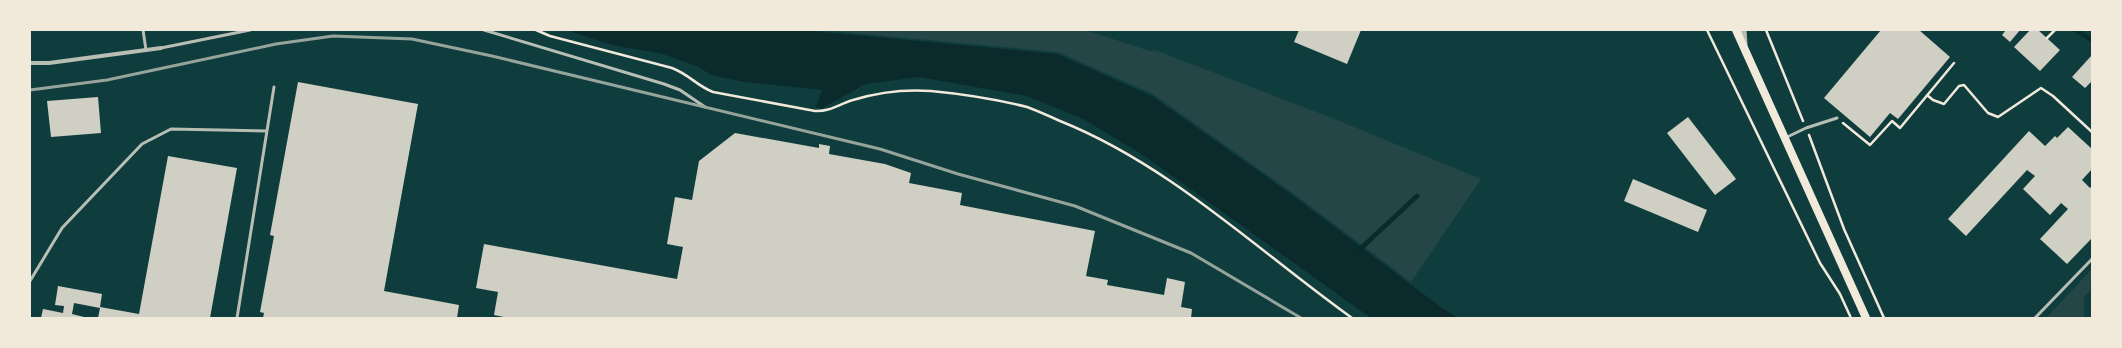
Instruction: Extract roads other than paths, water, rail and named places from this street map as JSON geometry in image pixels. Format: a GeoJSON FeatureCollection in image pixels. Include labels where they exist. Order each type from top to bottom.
{"type":"FeatureCollection","features":[{"type":"Feature","properties":{"kind":"main road"},"geometry":{"type":"LineString","coordinates":[[1736,30],[1866,318]]}},
{"type":"Feature","properties":{"kind":"street"},"geometry":{"type":"LineString","coordinates":[[1742,30],[1744,46]]}},
{"type":"Feature","properties":{"kind":"street"},"geometry":{"type":"LineString","coordinates":[[30,62],[49,63],[161,48]]}},
{"type":"Feature","properties":{"kind":"lane"},"geometry":{"type":"LineString","coordinates":[[143,30],[146,50]]}},
{"type":"Feature","properties":{"kind":"lane"},"geometry":{"type":"LineString","coordinates":[[161,48],[250,30]]}},
{"type":"Feature","properties":{"kind":"lane"},"geometry":{"type":"LineString","coordinates":[[484,30],[664,84],[680,90],[705,107]]}},
{"type":"Feature","properties":{"kind":"lane"},"geometry":{"type":"LineString","coordinates":[[237,318],[274,87]]}},
{"type":"Feature","properties":{"kind":"lane"},"geometry":{"type":"LineString","coordinates":[[1786,138],[1806,128],[1837,118]]}},
{"type":"Feature","properties":{"kind":"lane"},"geometry":{"type":"LineString","coordinates":[[30,281],[62,228],[142,144],[171,129],[267,131]]}},
{"type":"Feature","properties":{"kind":"lane"},"geometry":{"type":"LineString","coordinates":[[2035,318],[2092,259]]}},
{"type":"Feature","properties":{"kind":"waterway"},"geometry":{"type":"LineString","coordinates":[[2075,30],[2092,40]]}},
{"type":"Feature","properties":{"kind":"waterway"},"geometry":{"type":"LineString","coordinates":[[1358,251],[1417,196]]}},
{"type":"Feature","properties":{"kind":"railway"},"geometry":{"type":"LineString","coordinates":[[30,90],[107,80],[276,44],[333,36],[412,39],[492,56],[880,149],[958,174],[1075,206],[1191,253],[1301,318]]}}]}
